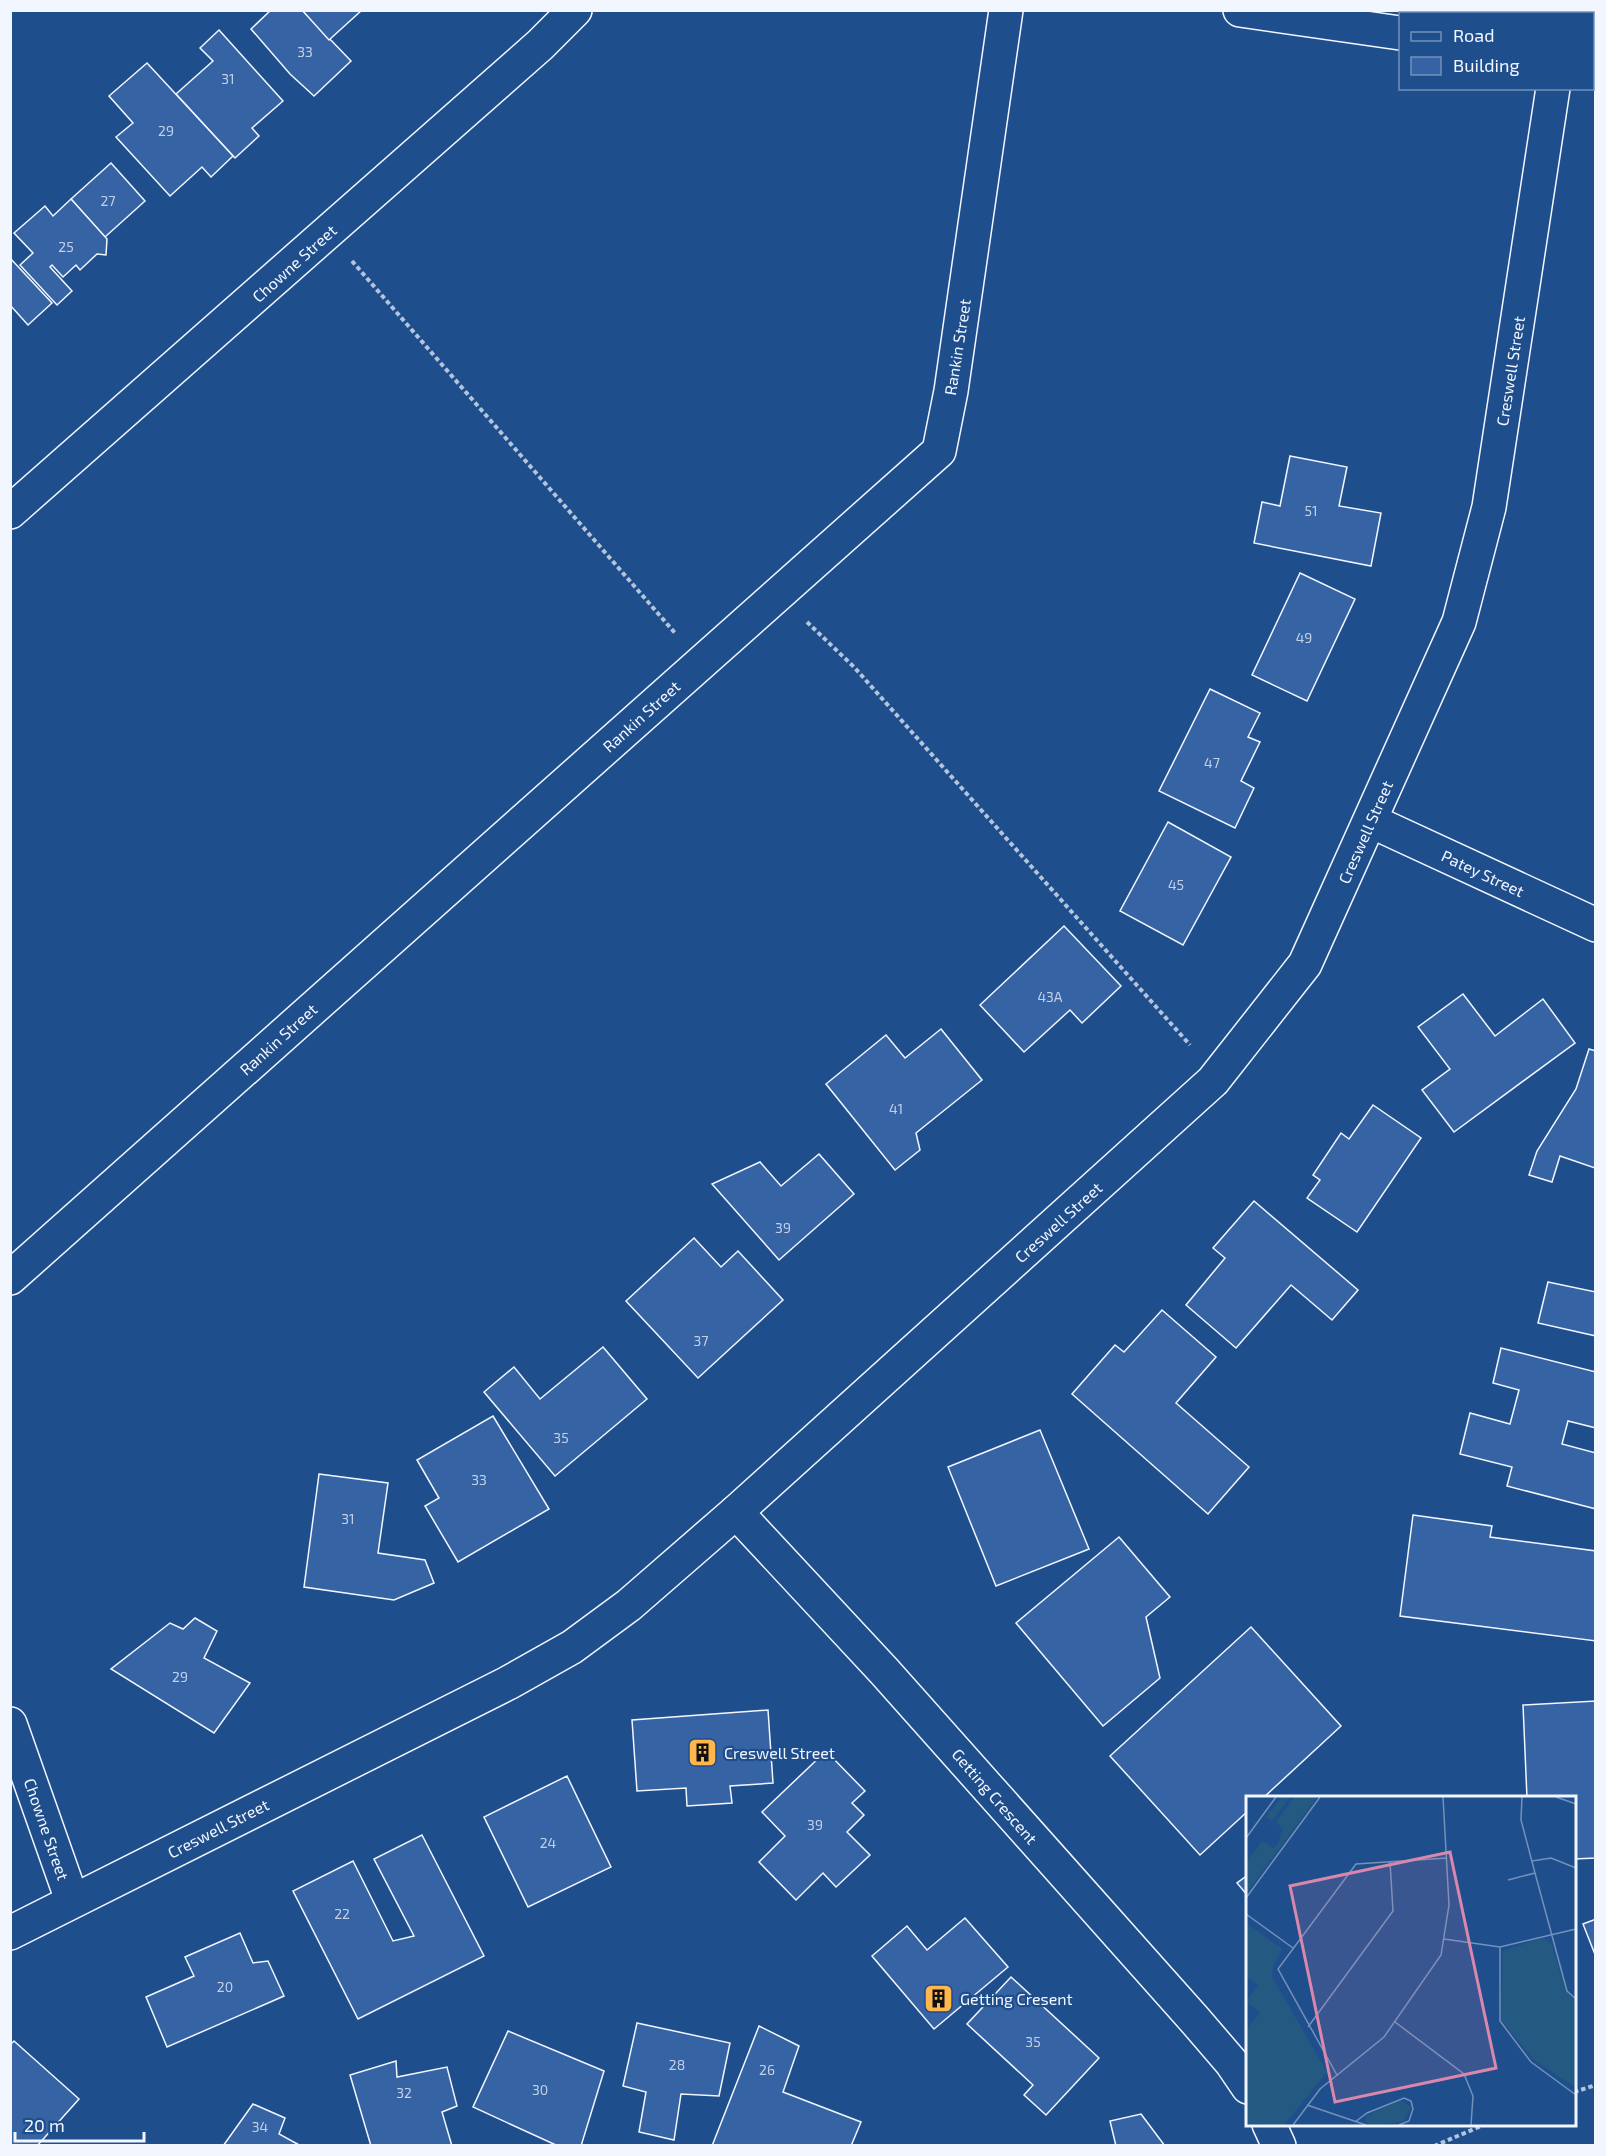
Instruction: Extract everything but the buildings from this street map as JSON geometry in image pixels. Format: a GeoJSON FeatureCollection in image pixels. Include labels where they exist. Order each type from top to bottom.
{"type":"FeatureCollection","features":[{"type":"Feature","properties":{"kind":"street","name":"Chowne Street"},"geometry":{"type":"LineString","coordinates":[[10,512],[540,45],[575,10]]}},
{"type":"Feature","properties":{"kind":"street","name":"Rankin Street"},"geometry":{"type":"LineString","coordinates":[[10,1278],[939,451],[951,392],[1006,10]]}},
{"type":"Feature","properties":{"kind":"street"},"geometry":{"type":"LineString","coordinates":[[1240,10],[1399,33]]}},
{"type":"Feature","properties":{"kind":"street","name":"Creswell Street"},"geometry":{"type":"LineString","coordinates":[[10,1932],[546,1663],[593,1632],[628,1605],[736,1512],[1217,1076],[1305,964],[1459,622],[1489,507],[1553,90]]}},
{"type":"Feature","properties":{"kind":"street","name":"Patey Street"},"geometry":{"type":"LineString","coordinates":[[1371,821],[1596,925]]}},
{"type":"Feature","properties":{"kind":"street","name":"Getting Crescent"},"geometry":{"type":"LineString","coordinates":[[736,1512],[884,1671],[1201,2027],[1231,2062],[1246,2084]]}},
{"type":"Feature","properties":{"kind":"street","name":"Chowne Street"},"geometry":{"type":"LineString","coordinates":[[10,1724],[72,1900]]}},
{"type":"Feature","properties":{"kind":"street"},"geometry":{"type":"LineString","coordinates":[[1270,2126],[1280,2145]]}},
{"type":"Feature","properties":{"kind":"path"},"geometry":{"type":"LineString","coordinates":[[328,233],[701,663]]}},
{"type":"Feature","properties":{"kind":"path"},"geometry":{"type":"LineString","coordinates":[[778,595],[854,667],[1217,1076]]}},
{"type":"Feature","properties":{"kind":"path"},"geometry":{"type":"LineString","coordinates":[[1576,2092],[1596,2085]]}},
{"type":"Feature","properties":{"kind":"path"},"geometry":{"type":"LineString","coordinates":[[1434,2145],[1481,2126]]}},
{"type":"Feature","properties":{"kind":"place","name":"Creswell Street"},"geometry":{"type":"Point","coordinates":[703,1752]}},
{"type":"Feature","properties":{"kind":"place","name":"Getting Cresent"},"geometry":{"type":"Point","coordinates":[939,1998]}}]}
